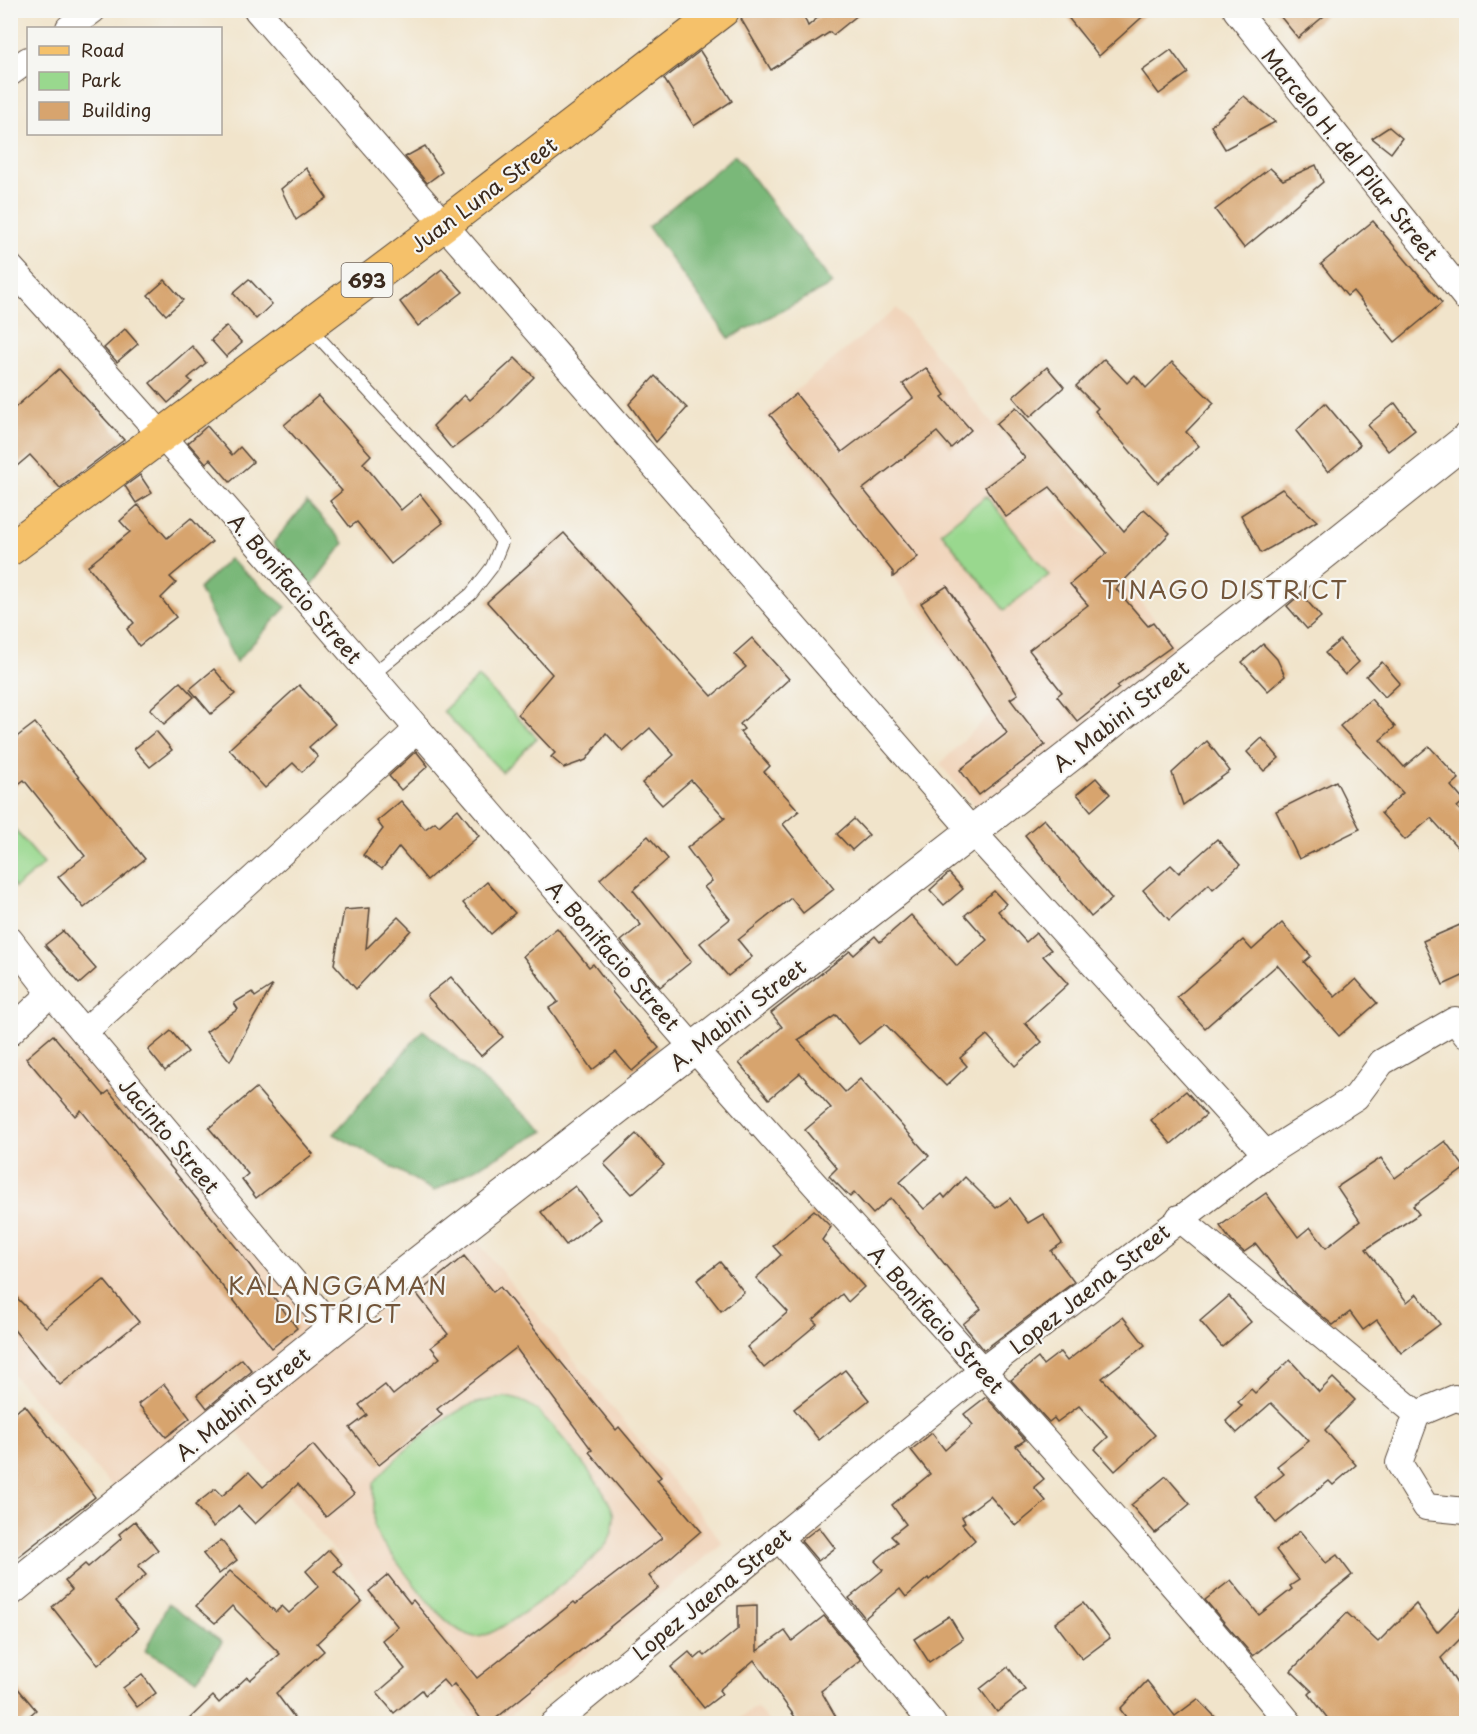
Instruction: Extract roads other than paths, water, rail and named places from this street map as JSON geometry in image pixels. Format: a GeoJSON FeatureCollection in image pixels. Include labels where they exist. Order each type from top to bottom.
{"type":"FeatureCollection","features":[{"type":"Feature","properties":{"kind":"main road","name":"Juan Luna Street"},"geometry":{"type":"LineString","coordinates":[[10,549],[443,225],[723,10]]}},
{"type":"Feature","properties":{"kind":"street"},"geometry":{"type":"LineString","coordinates":[[70,27],[93,10]]}},
{"type":"Feature","properties":{"kind":"street"},"geometry":{"type":"LineString","coordinates":[[257,10],[972,831],[1266,1154]]}},
{"type":"Feature","properties":{"kind":"street","name":"Marcelo H. del Pilar Street"},"geometry":{"type":"LineString","coordinates":[[1236,10],[1467,298]]}},
{"type":"Feature","properties":{"kind":"street"},"geometry":{"type":"LineString","coordinates":[[10,73],[27,61]]}},
{"type":"Feature","properties":{"kind":"street","name":"A. Bonifacio Street"},"geometry":{"type":"LineString","coordinates":[[10,267],[163,434],[694,1048],[1206,1621],[1290,1724]]}},
{"type":"Feature","properties":{"kind":"street","name":"A. Mabini Street"},"geometry":{"type":"LineString","coordinates":[[10,1590],[333,1329],[972,831],[1467,440]]}},
{"type":"Feature","properties":{"kind":"street"},"geometry":{"type":"LineString","coordinates":[[84,1032],[418,729]]}},
{"type":"Feature","properties":{"kind":"street","name":"Jacinto Street"},"geometry":{"type":"LineString","coordinates":[[10,940],[51,993],[333,1329]]}},
{"type":"Feature","properties":{"kind":"street"},"geometry":{"type":"LineString","coordinates":[[10,1032],[51,993]]}},
{"type":"Feature","properties":{"kind":"street","name":"Lopez Jaena Street"},"geometry":{"type":"LineString","coordinates":[[553,1724],[983,1370],[1179,1218],[1266,1154],[1356,1097],[1382,1062],[1455,1020],[1467,1035]]}},
{"type":"Feature","properties":{"kind":"street"},"geometry":{"type":"LineString","coordinates":[[1179,1218],[1417,1414]]}},
{"type":"Feature","properties":{"kind":"street"},"geometry":{"type":"LineString","coordinates":[[1467,1401],[1455,1398],[1417,1414],[1399,1463],[1426,1507],[1467,1511]]}},
{"type":"Feature","properties":{"kind":"street"},"geometry":{"type":"LineString","coordinates":[[779,1538],[933,1724]]}},
{"type":"Feature","properties":{"kind":"lane"},"geometry":{"type":"LineString","coordinates":[[307,325],[478,509],[502,542],[492,567],[471,594],[372,675]]}},
{"type":"Feature","properties":{"kind":"district","name":"TINAGO DISTRICT"},"geometry":{"type":"Point","coordinates":[1225,589]}},
{"type":"Feature","properties":{"kind":"district","name":"KALANGGAMAN DISTRICT"},"geometry":{"type":"Point","coordinates":[338,1299]}}]}
